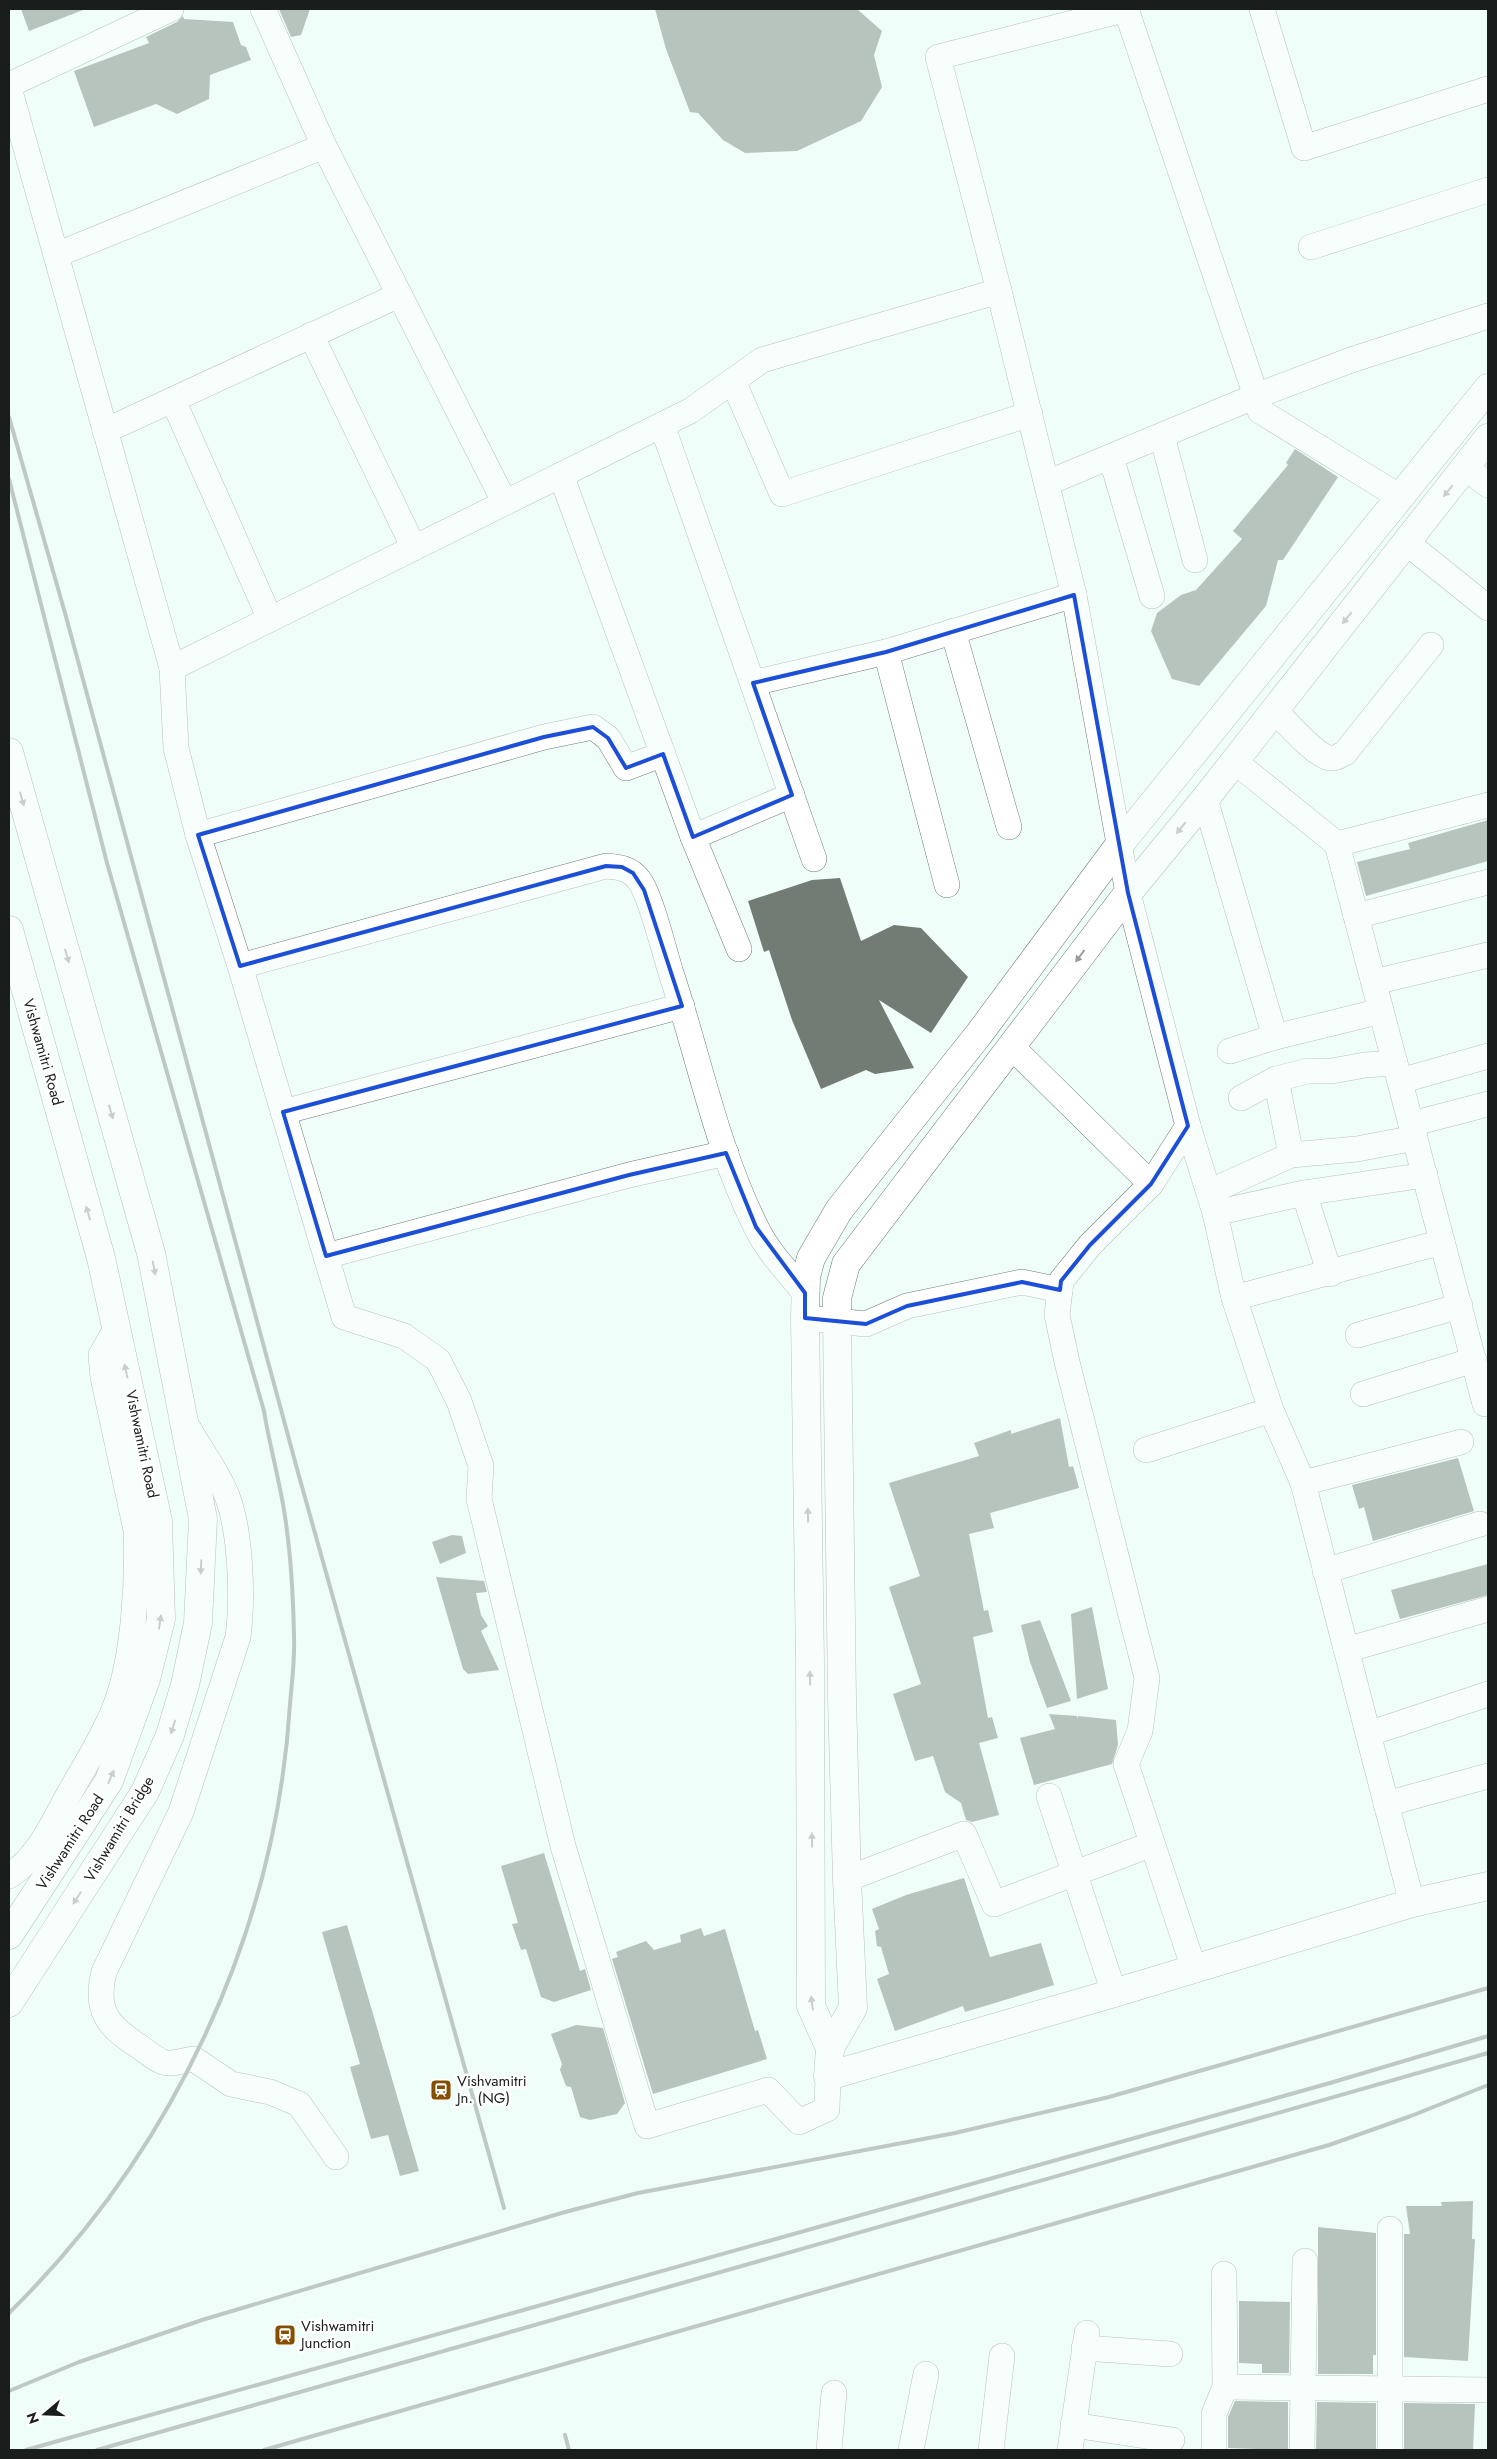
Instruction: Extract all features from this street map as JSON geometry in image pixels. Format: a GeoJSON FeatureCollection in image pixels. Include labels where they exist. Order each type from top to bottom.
{"type":"FeatureCollection","features":[{"type":"Feature","properties":{"kind":"street"},"geometry":{"type":"LineString","coordinates":[[172,9],[9,87],[172,668],[176,748],[198,835],[240,966],[344,1317],[404,1336],[438,1360],[459,1401],[481,1466],[479,1499],[563,1846],[646,2126],[768,2090],[799,2122],[826,2109],[830,2048],[853,2008],[847,1879],[837,1320],[840,1282],[846,1264],[1128,893],[1205,800],[1234,760],[1488,438]]}},
{"type":"Feature","properties":{"kind":"street"},"geometry":{"type":"LineString","coordinates":[[262,9],[324,146],[505,503]]}},
{"type":"Feature","properties":{"kind":"street"},"geometry":{"type":"LineString","coordinates":[[1400,497],[1260,411],[1127,9],[938,56],[1000,292],[1074,595],[1128,893],[1188,1126],[1212,1203],[1234,1298],[1272,1410],[1303,1483],[1412,1903]]}},
{"type":"Feature","properties":{"kind":"street"},"geometry":{"type":"LineString","coordinates":[[1262,9],[1304,148],[1488,89]]}},
{"type":"Feature","properties":{"kind":"street"},"geometry":{"type":"LineString","coordinates":[[56,255],[324,146]]}},
{"type":"Feature","properties":{"kind":"street"},"geometry":{"type":"LineString","coordinates":[[1310,247],[1488,190]]}},
{"type":"Feature","properties":{"kind":"street"},"geometry":{"type":"LineString","coordinates":[[172,668],[690,411],[762,360],[1000,292]]}},
{"type":"Feature","properties":{"kind":"street"},"geometry":{"type":"LineString","coordinates":[[105,431],[399,295]]}},
{"type":"Feature","properties":{"kind":"street"},"geometry":{"type":"LineString","coordinates":[[1047,483],[1256,396],[1351,360],[1488,316]]}},
{"type":"Feature","properties":{"kind":"street"},"geometry":{"type":"LineString","coordinates":[[312,335],[414,548]]}},
{"type":"Feature","properties":{"kind":"street"},"geometry":{"type":"LineString","coordinates":[[733,381],[782,494],[1030,414]]}},
{"type":"Feature","properties":{"kind":"street"},"geometry":{"type":"LineString","coordinates":[[830,2048],[811,2006],[810,1692],[805,1305],[806,1277],[811,1258],[839,1210],[979,1034],[1120,844],[1488,388]]}},
{"type":"Feature","properties":{"kind":"street"},"geometry":{"type":"LineString","coordinates":[[174,400],[270,619]]}},
{"type":"Feature","properties":{"kind":"street"},"geometry":{"type":"LineString","coordinates":[[662,425],[814,859]]}},
{"type":"Feature","properties":{"kind":"street"},"geometry":{"type":"LineString","coordinates":[[1162,436],[1195,560]]}},
{"type":"Feature","properties":{"kind":"street"},"geometry":{"type":"LineString","coordinates":[[1111,457],[1152,596]]}},
{"type":"Feature","properties":{"kind":"street"},"geometry":{"type":"LineString","coordinates":[[1466,468],[1488,485]]}},
{"type":"Feature","properties":{"kind":"street"},"geometry":{"type":"LineString","coordinates":[[561,475],[693,837],[739,949]]}},
{"type":"Feature","properties":{"kind":"street"},"geometry":{"type":"LineString","coordinates":[[1407,543],[1488,608]]}},
{"type":"Feature","properties":{"kind":"street"},"geometry":{"type":"LineString","coordinates":[[753,683],[886,652],[1074,595]]}},
{"type":"Feature","properties":{"kind":"street"},"geometry":{"type":"LineString","coordinates":[[953,631],[1009,827]]}},
{"type":"Feature","properties":{"kind":"street"},"geometry":{"type":"LineString","coordinates":[[1274,710],[1322,755],[1332,759],[1345,753],[1431,645]]}},
{"type":"Feature","properties":{"kind":"street"},"geometry":{"type":"LineString","coordinates":[[886,652],[946,885]]}},
{"type":"Feature","properties":{"kind":"street"},"geometry":{"type":"LineString","coordinates":[[198,835],[544,736],[593,727],[608,738],[626,768],[664,754]]}},
{"type":"Feature","properties":{"kind":"street"},"geometry":{"type":"LineString","coordinates":[[9,752],[151,1253],[184,1420],[227,1496],[237,1540],[242,1608],[238,1637],[188,1794],[104,1972],[100,1989],[103,2005],[107,2020],[117,2032],[164,2063],[194,2059],[231,2084],[270,2092],[299,2104],[336,2157]]}},
{"type":"Feature","properties":{"kind":"street"},"geometry":{"type":"LineString","coordinates":[[1234,760],[1337,844],[1485,1404],[1488,1403]]}},
{"type":"Feature","properties":{"kind":"street"},"geometry":{"type":"LineString","coordinates":[[693,837],[792,795]]}},
{"type":"Feature","properties":{"kind":"street"},"geometry":{"type":"LineString","coordinates":[[1205,800],[1274,1037]]}},
{"type":"Feature","properties":{"kind":"street"},"geometry":{"type":"LineString","coordinates":[[1337,844],[1488,805]]}},
{"type":"Feature","properties":{"kind":"street"},"geometry":{"type":"LineString","coordinates":[[240,966],[606,866],[622,867],[633,873],[644,890],[682,1006],[726,1153],[756,1227],[805,1305],[837,1320],[866,1324],[908,1306],[1022,1282],[1060,1290]]}},
{"type":"Feature","properties":{"kind":"street"},"geometry":{"type":"LineString","coordinates":[[1356,916],[1488,882]]}},
{"type":"Feature","properties":{"kind":"street","name":"Vishwamitri Road"},"geometry":{"type":"LineString","coordinates":[[9,930],[101,1258],[158,1521],[161,1619],[146,1679],[110,1781],[9,1935]]}},
{"type":"Feature","properties":{"kind":"street"},"geometry":{"type":"LineString","coordinates":[[1374,982],[1488,954]]}},
{"type":"Feature","properties":{"kind":"street"},"geometry":{"type":"LineString","coordinates":[[283,1112],[682,1006]]}},
{"type":"Feature","properties":{"kind":"street"},"geometry":{"type":"LineString","coordinates":[[1230,1051],[1274,1037],[1381,1011]]}},
{"type":"Feature","properties":{"kind":"street"},"geometry":{"type":"LineString","coordinates":[[1011,1046],[1151,1184]]}},
{"type":"Feature","properties":{"kind":"street"},"geometry":{"type":"LineString","coordinates":[[1241,1098],[1276,1080],[1308,1071],[1332,1071],[1365,1065],[1397,1072],[1488,1056]]}},
{"type":"Feature","properties":{"kind":"street"},"geometry":{"type":"LineString","coordinates":[[1276,1080],[1291,1155]]}},
{"type":"Feature","properties":{"kind":"street"},"geometry":{"type":"LineString","coordinates":[[1212,1203],[1291,1155],[1357,1148],[1413,1131],[1488,1104]]}},
{"type":"Feature","properties":{"kind":"street"},"geometry":{"type":"LineString","coordinates":[[1188,1126],[1151,1184],[1090,1245],[1061,1281],[1057,1315],[1146,1678],[1140,1731],[1126,1764],[1194,1969]]}},
{"type":"Feature","properties":{"kind":"street"},"geometry":{"type":"LineString","coordinates":[[326,1256],[629,1175],[726,1153]]}},
{"type":"Feature","properties":{"kind":"street"},"geometry":{"type":"LineString","coordinates":[[1212,1203],[1304,1194],[1425,1174]]}},
{"type":"Feature","properties":{"kind":"street"},"geometry":{"type":"LineString","coordinates":[[1304,1194],[1330,1274]]}},
{"type":"Feature","properties":{"kind":"street"},"geometry":{"type":"LineString","coordinates":[[1234,1298],[1330,1274],[1442,1242]]}},
{"type":"Feature","properties":{"kind":"street"},"geometry":{"type":"LineString","coordinates":[[1358,1335],[1460,1306]]}},
{"type":"Feature","properties":{"kind":"street"},"geometry":{"type":"LineString","coordinates":[[9,1876],[30,1858],[54,1821],[112,1713],[127,1662],[137,1554],[136,1530],[103,1377],[101,1355],[116,1329]]}},
{"type":"Feature","properties":{"kind":"street"},"geometry":{"type":"LineString","coordinates":[[1363,1394],[1474,1360]]}},
{"type":"Feature","properties":{"kind":"street"},"geometry":{"type":"LineString","coordinates":[[1146,1450],[1272,1410]]}},
{"type":"Feature","properties":{"kind":"street","name":"Vishwamitri Bridge"},"geometry":{"type":"LineString","coordinates":[[9,2003],[145,1792],[170,1735],[185,1685],[198,1623],[203,1519],[184,1420]]}},
{"type":"Feature","properties":{"kind":"street"},"geometry":{"type":"LineString","coordinates":[[1303,1483],[1461,1442]]}},
{"type":"Feature","properties":{"kind":"street"},"geometry":{"type":"LineString","coordinates":[[1326,1571],[1480,1524]]}},
{"type":"Feature","properties":{"kind":"street"},"geometry":{"type":"LineString","coordinates":[[1346,1650],[1488,1609]]}},
{"type":"Feature","properties":{"kind":"street"},"geometry":{"type":"LineString","coordinates":[[1368,1734],[1488,1694]]}},
{"type":"Feature","properties":{"kind":"street"},"geometry":{"type":"LineString","coordinates":[[1386,1804],[1488,1776]]}},
{"type":"Feature","properties":{"kind":"street"},"geometry":{"type":"LineString","coordinates":[[1049,1796],[1114,1993]]}},
{"type":"Feature","properties":{"kind":"street"},"geometry":{"type":"LineString","coordinates":[[847,1879],[964,1834],[994,1904],[1152,1844]]}},
{"type":"Feature","properties":{"kind":"street"},"geometry":{"type":"LineString","coordinates":[[828,2076],[1114,1993],[1412,1903],[1488,1886]]}},
{"type":"Feature","properties":{"kind":"street"},"geometry":{"type":"LineString","coordinates":[[1390,2229],[1390,2450]]}},
{"type":"Feature","properties":{"kind":"street"},"geometry":{"type":"LineString","coordinates":[[1302,2450],[1305,2261]]}},
{"type":"Feature","properties":{"kind":"street"},"geometry":{"type":"LineString","coordinates":[[1214,2450],[1214,2414],[1225,2387],[1224,2274]]}},
{"type":"Feature","properties":{"kind":"street"},"geometry":{"type":"LineString","coordinates":[[1070,2450],[1086,2340],[1170,2354]]}},
{"type":"Feature","properties":{"kind":"street"},"geometry":{"type":"LineString","coordinates":[[991,2450],[1002,2356]]}},
{"type":"Feature","properties":{"kind":"street"},"geometry":{"type":"LineString","coordinates":[[911,2450],[926,2374]]}},
{"type":"Feature","properties":{"kind":"street"},"geometry":{"type":"LineString","coordinates":[[1225,2387],[1488,2390]]}},
{"type":"Feature","properties":{"kind":"street"},"geometry":{"type":"LineString","coordinates":[[829,2450],[834,2393]]}},
{"type":"Feature","properties":{"kind":"street"},"geometry":{"type":"LineString","coordinates":[[1074,2426],[1172,2440]]}},
{"type":"Feature","properties":{"kind":"highlighted area"},"geometry":{"type":"Polygon","coordinates":[[[1074,595],[1128,893],[1188,1126],[1151,1184],[1090,1245],[1061,1281],[1060,1290],[1022,1282],[907,1306],[866,1324],[805,1318],[805,1293],[756,1227],[726,1153],[629,1175],[326,1256],[283,1112],[682,1006],[644,890],[633,873],[622,867],[606,866],[240,966],[198,835],[544,737],[593,727],[608,738],[626,768],[663,754],[693,837],[792,795],[753,683],[886,652],[1074,595]]]}},
{"type":"Feature","properties":{"kind":"building"},"geometry":{"type":"Polygon","coordinates":[[[21,9],[83,9],[83,10],[29,31],[21,9]]]}},
{"type":"Feature","properties":{"kind":"building"},"geometry":{"type":"Polygon","coordinates":[[[279,9],[310,9],[301,35],[291,37],[279,9]]]}},
{"type":"Feature","properties":{"kind":"building"},"geometry":{"type":"Polygon","coordinates":[[[655,9],[857,9],[882,31],[874,55],[882,87],[861,121],[797,151],[745,153],[723,140],[698,113],[690,112],[666,49],[655,9]]]}},
{"type":"Feature","properties":{"kind":"building"},"geometry":{"type":"Polygon","coordinates":[[[183,16],[184,19],[233,22],[241,45],[246,47],[251,60],[210,75],[209,99],[177,114],[156,104],[94,127],[74,71],[149,43],[146,37],[177,22],[183,16]]]}},
{"type":"Feature","properties":{"kind":"building"},"geometry":{"type":"Polygon","coordinates":[[[1295,449],[1338,477],[1283,560],[1278,560],[1266,606],[1199,686],[1172,679],[1151,631],[1157,613],[1181,595],[1196,590],[1242,539],[1233,531],[1288,465],[1286,463],[1295,449]]]}},
{"type":"Feature","properties":{"kind":"building"},"geometry":{"type":"Polygon","coordinates":[[[1488,820],[1488,861],[1366,896],[1357,862],[1410,849],[1408,843],[1488,820]]]}},
{"type":"Feature","properties":{"kind":"building"},"geometry":{"type":"Polygon","coordinates":[[[840,878],[861,941],[894,925],[921,928],[968,977],[931,1033],[879,1000],[914,1068],[875,1074],[866,1070],[821,1089],[792,1020],[769,950],[764,952],[748,901],[812,880],[840,878]]]}},
{"type":"Feature","properties":{"kind":"building"},"geometry":{"type":"Polygon","coordinates":[[[1060,1418],[1069,1467],[1073,1466],[1079,1488],[990,1513],[994,1528],[969,1534],[984,1611],[988,1610],[993,1632],[973,1637],[988,1718],[992,1717],[998,1738],[979,1743],[999,1815],[972,1822],[966,1820],[961,1803],[945,1792],[933,1756],[915,1761],[893,1694],[921,1684],[889,1587],[920,1576],[889,1483],[979,1456],[974,1443],[1011,1430],[1011,1434],[1060,1418]]]}},
{"type":"Feature","properties":{"kind":"building"},"geometry":{"type":"Polygon","coordinates":[[[1458,1458],[1474,1511],[1373,1541],[1364,1507],[1359,1509],[1352,1485],[1458,1458]]]}},
{"type":"Feature","properties":{"kind":"building"},"geometry":{"type":"Polygon","coordinates":[[[452,1535],[462,1536],[466,1553],[440,1564],[432,1542],[452,1535]]]}},
{"type":"Feature","properties":{"kind":"building"},"geometry":{"type":"Polygon","coordinates":[[[1488,1564],[1488,1595],[1400,1619],[1391,1590],[1488,1564]]]}},
{"type":"Feature","properties":{"kind":"building"},"geometry":{"type":"Polygon","coordinates":[[[436,1577],[484,1581],[487,1592],[476,1593],[481,1615],[488,1626],[481,1631],[499,1670],[468,1674],[463,1669],[436,1577]]]}},
{"type":"Feature","properties":{"kind":"building"},"geometry":{"type":"Polygon","coordinates":[[[1092,1607],[1108,1689],[1077,1699],[1071,1614],[1092,1607]]]}},
{"type":"Feature","properties":{"kind":"building"},"geometry":{"type":"Polygon","coordinates":[[[1040,1620],[1071,1701],[1047,1708],[1030,1662],[1021,1625],[1040,1620]]]}},
{"type":"Feature","properties":{"kind":"building"},"geometry":{"type":"Polygon","coordinates":[[[1049,1714],[1077,1716],[1078,1719],[1078,1716],[1116,1720],[1118,1745],[1112,1764],[1034,1785],[1020,1738],[1055,1729],[1049,1714]]]}},
{"type":"Feature","properties":{"kind":"building"},"geometry":{"type":"Polygon","coordinates":[[[544,1853],[580,1971],[585,1969],[591,1990],[554,2002],[541,1997],[526,1949],[521,1950],[512,1924],[518,1923],[501,1866],[544,1853]]]}},
{"type":"Feature","properties":{"kind":"building"},"geometry":{"type":"Polygon","coordinates":[[[964,1878],[990,1957],[1041,1943],[1054,1985],[965,2012],[963,2006],[895,2031],[877,1979],[889,1974],[881,1947],[877,1946],[875,1931],[879,1929],[872,1909],[906,1895],[964,1878]]]}},
{"type":"Feature","properties":{"kind":"building"},"geometry":{"type":"Polygon","coordinates":[[[347,1925],[419,2171],[400,2176],[388,2135],[371,2139],[350,2067],[360,2064],[322,1932],[347,1925]]]}},
{"type":"Feature","properties":{"kind":"building"},"geometry":{"type":"Polygon","coordinates":[[[701,1928],[704,1936],[725,1929],[755,2031],[758,2030],[767,2059],[653,2094],[612,1959],[618,1957],[616,1952],[646,1941],[654,1950],[681,1942],[680,1935],[701,1928]]]}},
{"type":"Feature","properties":{"kind":"building"},"geometry":{"type":"Polygon","coordinates":[[[576,2025],[603,2028],[625,2103],[617,2114],[590,2120],[580,2117],[571,2087],[566,2086],[560,2070],[562,2064],[551,2034],[576,2025]]]}},
{"type":"Feature","properties":{"kind":"building"},"geometry":{"type":"Polygon","coordinates":[[[1473,2201],[1472,2239],[1475,2239],[1468,2361],[1404,2357],[1404,2234],[1410,2234],[1406,2206],[1442,2206],[1441,2202],[1473,2201]]]}},
{"type":"Feature","properties":{"kind":"building"},"geometry":{"type":"Polygon","coordinates":[[[1318,2227],[1376,2233],[1376,2355],[1373,2355],[1373,2374],[1318,2374],[1318,2227]]]}},
{"type":"Feature","properties":{"kind":"building"},"geometry":{"type":"Polygon","coordinates":[[[1239,2301],[1290,2302],[1289,2373],[1262,2373],[1262,2364],[1239,2363],[1239,2301]]]}},
{"type":"Feature","properties":{"kind":"building"},"geometry":{"type":"Polygon","coordinates":[[[1235,2401],[1288,2402],[1288,2450],[1228,2448],[1228,2417],[1235,2401]]]}},
{"type":"Feature","properties":{"kind":"building"},"geometry":{"type":"Polygon","coordinates":[[[1317,2402],[1376,2403],[1376,2450],[1316,2450],[1317,2402]]]}},
{"type":"Feature","properties":{"kind":"building"},"geometry":{"type":"Polygon","coordinates":[[[1404,2403],[1475,2404],[1473,2450],[1404,2450],[1404,2403]]]}},
{"type":"Feature","properties":{"kind":"railway"},"geometry":{"type":"LineString","coordinates":[[9,417],[65,613],[299,1476],[504,2208]]}},
{"type":"Feature","properties":{"kind":"railway"},"geometry":{"type":"LineString","coordinates":[[9,479],[107,863],[264,1411],[283,1503],[288,1540],[292,1578],[294,1644],[292,1687],[281,1789],[263,1873],[238,1955],[205,2034],[166,2110],[120,2183],[67,2250],[9,2313]]}},
{"type":"Feature","properties":{"kind":"railway"},"geometry":{"type":"LineString","coordinates":[[9,2391],[79,2362],[202,2320],[565,2212],[638,2193],[955,2133],[1109,2097],[1488,1988]]}},
{"type":"Feature","properties":{"kind":"railway"},"geometry":{"type":"LineString","coordinates":[[26,2450],[1330,2083],[1488,2036]]}},
{"type":"Feature","properties":{"kind":"railway"},"geometry":{"type":"LineString","coordinates":[[97,2450],[1488,2053]]}},
{"type":"Feature","properties":{"kind":"railway"},"geometry":{"type":"LineString","coordinates":[[264,2450],[1329,2145],[1411,2116],[1488,2085]]}},
{"type":"Feature","properties":{"kind":"railway"},"geometry":{"type":"LineString","coordinates":[[565,2435],[569,2450]]}},
{"type":"Feature","properties":{"kind":"place","name":"Vishvamitri Jn. (NG)"},"geometry":{"type":"Point","coordinates":[441,2090]}},
{"type":"Feature","properties":{"kind":"place","name":"Vishwamitri Junction"},"geometry":{"type":"Point","coordinates":[285,2335]}}]}
